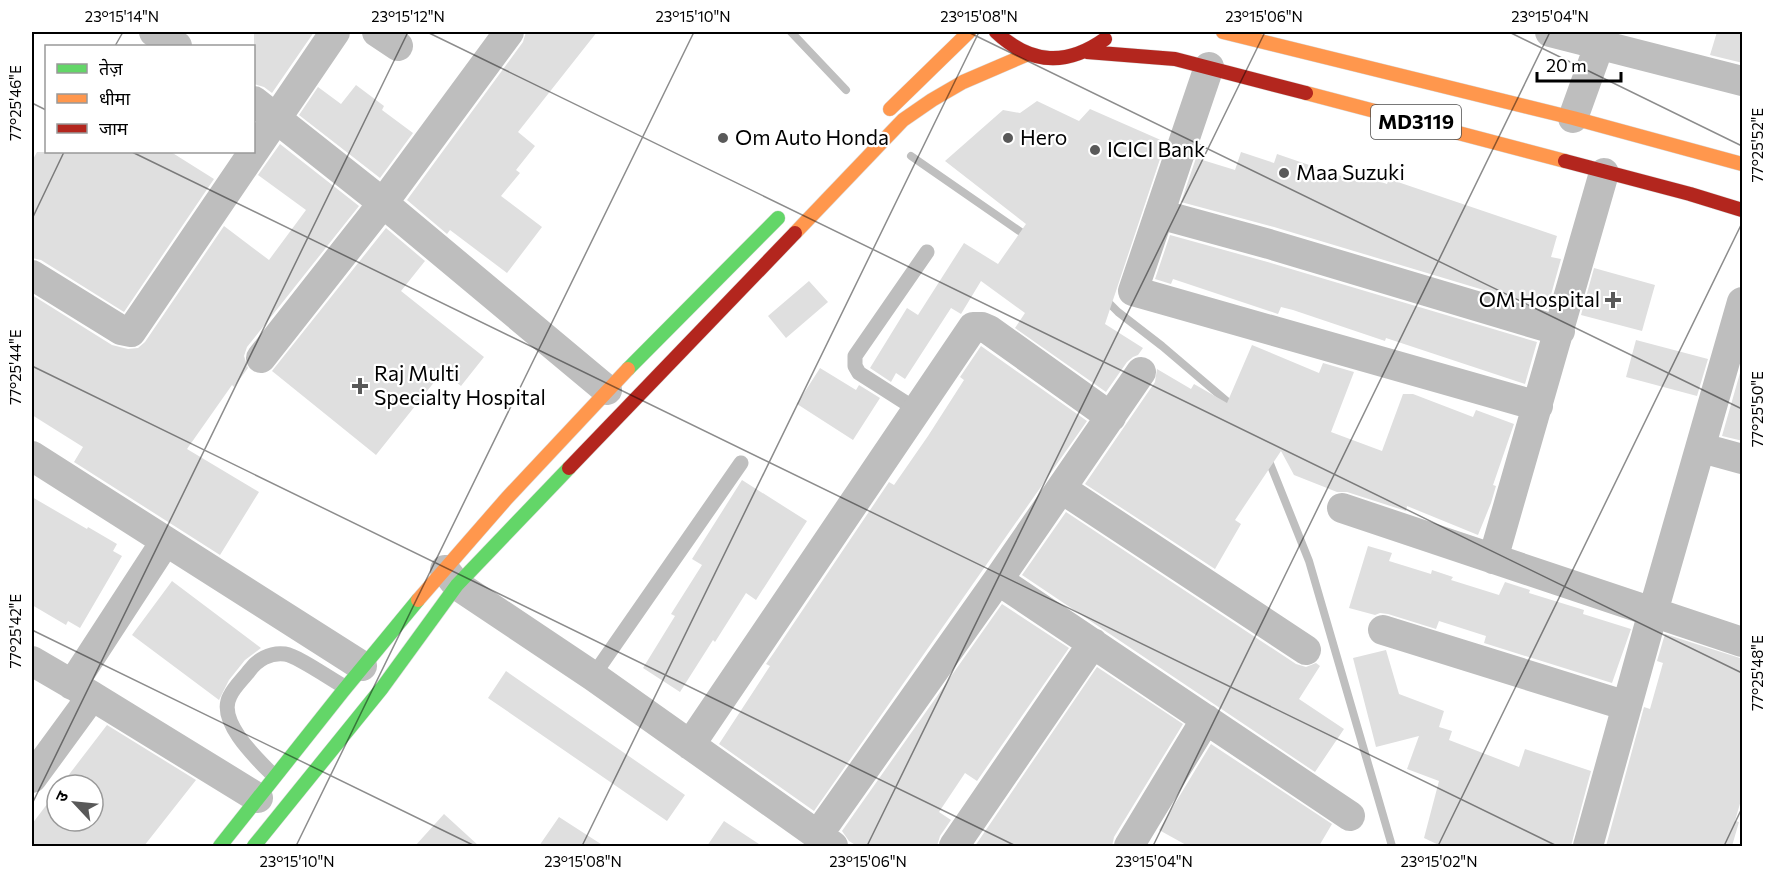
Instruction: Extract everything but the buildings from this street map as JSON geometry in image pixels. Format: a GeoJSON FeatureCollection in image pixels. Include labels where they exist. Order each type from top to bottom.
{"type":"FeatureCollection","features":[{"type":"Feature","properties":{"kind":"main road"},"geometry":{"type":"LineString","coordinates":[[877,122],[969,32]]}},
{"type":"Feature","properties":{"kind":"main road"},"geometry":{"type":"LineString","coordinates":[[996,32],[1003,39],[1028,54],[1058,59],[1087,52],[1112,32]]}},
{"type":"Feature","properties":{"kind":"main road","name":"MD3119"},"geometry":{"type":"LineString","coordinates":[[1223,32],[1573,118],[1743,164]]}},
{"type":"Feature","properties":{"kind":"main road","name":"MD3119"},"geometry":{"type":"LineString","coordinates":[[1087,52],[1175,59],[1209,67],[1743,210]]}},
{"type":"Feature","properties":{"kind":"main road"},"geometry":{"type":"LineString","coordinates":[[220,846],[354,677],[903,120],[942,92],[1028,54]]}},
{"type":"Feature","properties":{"kind":"main road"},"geometry":{"type":"LineString","coordinates":[[254,846],[382,688],[451,578],[607,390],[785,212]]}},
{"type":"Feature","properties":{"kind":"street"},"geometry":{"type":"LineString","coordinates":[[154,32],[175,45]]}},
{"type":"Feature","properties":{"kind":"street"},"geometry":{"type":"LineString","coordinates":[[255,127],[265,110],[335,32]]}},
{"type":"Feature","properties":{"kind":"street"},"geometry":{"type":"LineString","coordinates":[[261,358],[383,203],[509,32]]}},
{"type":"Feature","properties":{"kind":"street"},"geometry":{"type":"LineString","coordinates":[[1550,32],[1602,37],[1743,81]]}},
{"type":"Feature","properties":{"kind":"street"},"geometry":{"type":"LineString","coordinates":[[1573,118],[1602,37]]}},
{"type":"Feature","properties":{"kind":"street"},"geometry":{"type":"LineString","coordinates":[[1209,67],[1133,291],[1538,406]]}},
{"type":"Feature","properties":{"kind":"street"},"geometry":{"type":"LineString","coordinates":[[265,110],[383,203],[607,390]]}},
{"type":"Feature","properties":{"kind":"street"},"geometry":{"type":"LineString","coordinates":[[32,275],[121,330],[131,332],[239,153]]}},
{"type":"Feature","properties":{"kind":"street"},"geometry":{"type":"LineString","coordinates":[[1493,559],[1604,173]]}},
{"type":"Feature","properties":{"kind":"street"},"geometry":{"type":"LineString","coordinates":[[1159,214],[1269,244],[1560,331]]}},
{"type":"Feature","properties":{"kind":"street"},"geometry":{"type":"LineString","coordinates":[[1588,846],[1743,302]]}},
{"type":"Feature","properties":{"kind":"street"},"geometry":{"type":"LineString","coordinates":[[690,745],[973,327],[989,330],[1111,417]]}},
{"type":"Feature","properties":{"kind":"street"},"geometry":{"type":"LineString","coordinates":[[451,578],[825,841],[998,580],[1141,372]]}},
{"type":"Feature","properties":{"kind":"street"},"geometry":{"type":"LineString","coordinates":[[1702,448],[1743,459]]}},
{"type":"Feature","properties":{"kind":"street"},"geometry":{"type":"LineString","coordinates":[[32,456],[165,542],[354,677]]}},
{"type":"Feature","properties":{"kind":"street"},"geometry":{"type":"LineString","coordinates":[[1062,489],[1306,650]]}},
{"type":"Feature","properties":{"kind":"street"},"geometry":{"type":"LineString","coordinates":[[1342,508],[1743,642]]}},
{"type":"Feature","properties":{"kind":"street"},"geometry":{"type":"LineString","coordinates":[[32,778],[165,542]]}},
{"type":"Feature","properties":{"kind":"street"},"geometry":{"type":"LineString","coordinates":[[998,580],[1350,816]]}},
{"type":"Feature","properties":{"kind":"street"},"geometry":{"type":"LineString","coordinates":[[1383,630],[1628,706]]}},
{"type":"Feature","properties":{"kind":"street"},"geometry":{"type":"LineString","coordinates":[[954,846],[1093,643]]}},
{"type":"Feature","properties":{"kind":"street"},"geometry":{"type":"LineString","coordinates":[[32,661],[82,691],[266,787]]}},
{"type":"Feature","properties":{"kind":"street"},"geometry":{"type":"LineString","coordinates":[[1141,842],[1206,719]]}},
{"type":"Feature","properties":{"kind":"lane"},"geometry":{"type":"LineString","coordinates":[[917,411],[859,373],[855,366],[855,356],[927,252]]}},
{"type":"Feature","properties":{"kind":"lane"},"geometry":{"type":"LineString","coordinates":[[593,676],[741,463]]}},
{"type":"Feature","properties":{"kind":"lane"},"geometry":{"type":"LineString","coordinates":[[266,787],[253,755],[227,715],[228,698],[256,662],[270,656],[285,654],[354,677]]}},
{"type":"Feature","properties":{"kind":"waterway"},"geometry":{"type":"LineString","coordinates":[[791,32],[846,90]]}},
{"type":"Feature","properties":{"kind":"waterway"},"geometry":{"type":"LineString","coordinates":[[911,156],[1028,237]]}},
{"type":"Feature","properties":{"kind":"waterway"},"geometry":{"type":"LineString","coordinates":[[1104,298],[1236,409]]}},
{"type":"Feature","properties":{"kind":"waterway"},"geometry":{"type":"LineString","coordinates":[[1267,456],[1309,561],[1392,846]]}},
{"type":"Feature","properties":{"kind":"traffic: fast"},"geometry":{"type":"LineString","coordinates":[[628,369],[778,218]]}},
{"type":"Feature","properties":{"kind":"traffic: fast"},"geometry":{"type":"LineString","coordinates":[[254,846],[382,688],[457,585],[569,468]]}},
{"type":"Feature","properties":{"kind":"traffic: fast"},"geometry":{"type":"LineString","coordinates":[[220,846],[418,600]]}},
{"type":"Feature","properties":{"kind":"traffic: slow"},"geometry":{"type":"LineString","coordinates":[[890,109],[969,32]]}},
{"type":"Feature","properties":{"kind":"traffic: slow"},"geometry":{"type":"LineString","coordinates":[[1223,32],[1573,118],[1742,164]]}},
{"type":"Feature","properties":{"kind":"traffic: slow"},"geometry":{"type":"LineString","coordinates":[[795,233],[903,120],[963,82],[1028,54]]}},
{"type":"Feature","properties":{"kind":"traffic: slow"},"geometry":{"type":"LineString","coordinates":[[1306,93],[1565,161]]}},
{"type":"Feature","properties":{"kind":"traffic: slow"},"geometry":{"type":"LineString","coordinates":[[418,600],[507,498],[628,369]]}},
{"type":"Feature","properties":{"kind":"traffic: jam"},"geometry":{"type":"LineString","coordinates":[[996,32],[1022,51],[1049,58],[1077,54],[1105,39]]}},
{"type":"Feature","properties":{"kind":"traffic: jam"},"geometry":{"type":"LineString","coordinates":[[1087,52],[1175,59],[1306,93]]}},
{"type":"Feature","properties":{"kind":"traffic: jam"},"geometry":{"type":"LineString","coordinates":[[1565,161],[1742,210]]}},
{"type":"Feature","properties":{"kind":"traffic: jam"},"geometry":{"type":"LineString","coordinates":[[569,468],[795,233]]}},
{"type":"Feature","properties":{"kind":"place","name":"Om Auto Honda"},"geometry":{"type":"Point","coordinates":[723,138]}},
{"type":"Feature","properties":{"kind":"place","name":"Hero"},"geometry":{"type":"Point","coordinates":[1008,138]}},
{"type":"Feature","properties":{"kind":"place","name":"ICICI Bank"},"geometry":{"type":"Point","coordinates":[1095,150]}},
{"type":"Feature","properties":{"kind":"place","name":"Maa Suzuki"},"geometry":{"type":"Point","coordinates":[1284,173]}},
{"type":"Feature","properties":{"kind":"place","name":"OM Hospital"},"geometry":{"type":"Point","coordinates":[1613,300]}},
{"type":"Feature","properties":{"kind":"place","name":"Raj Multi Specialty Hospital"},"geometry":{"type":"Point","coordinates":[360,386]}}]}
